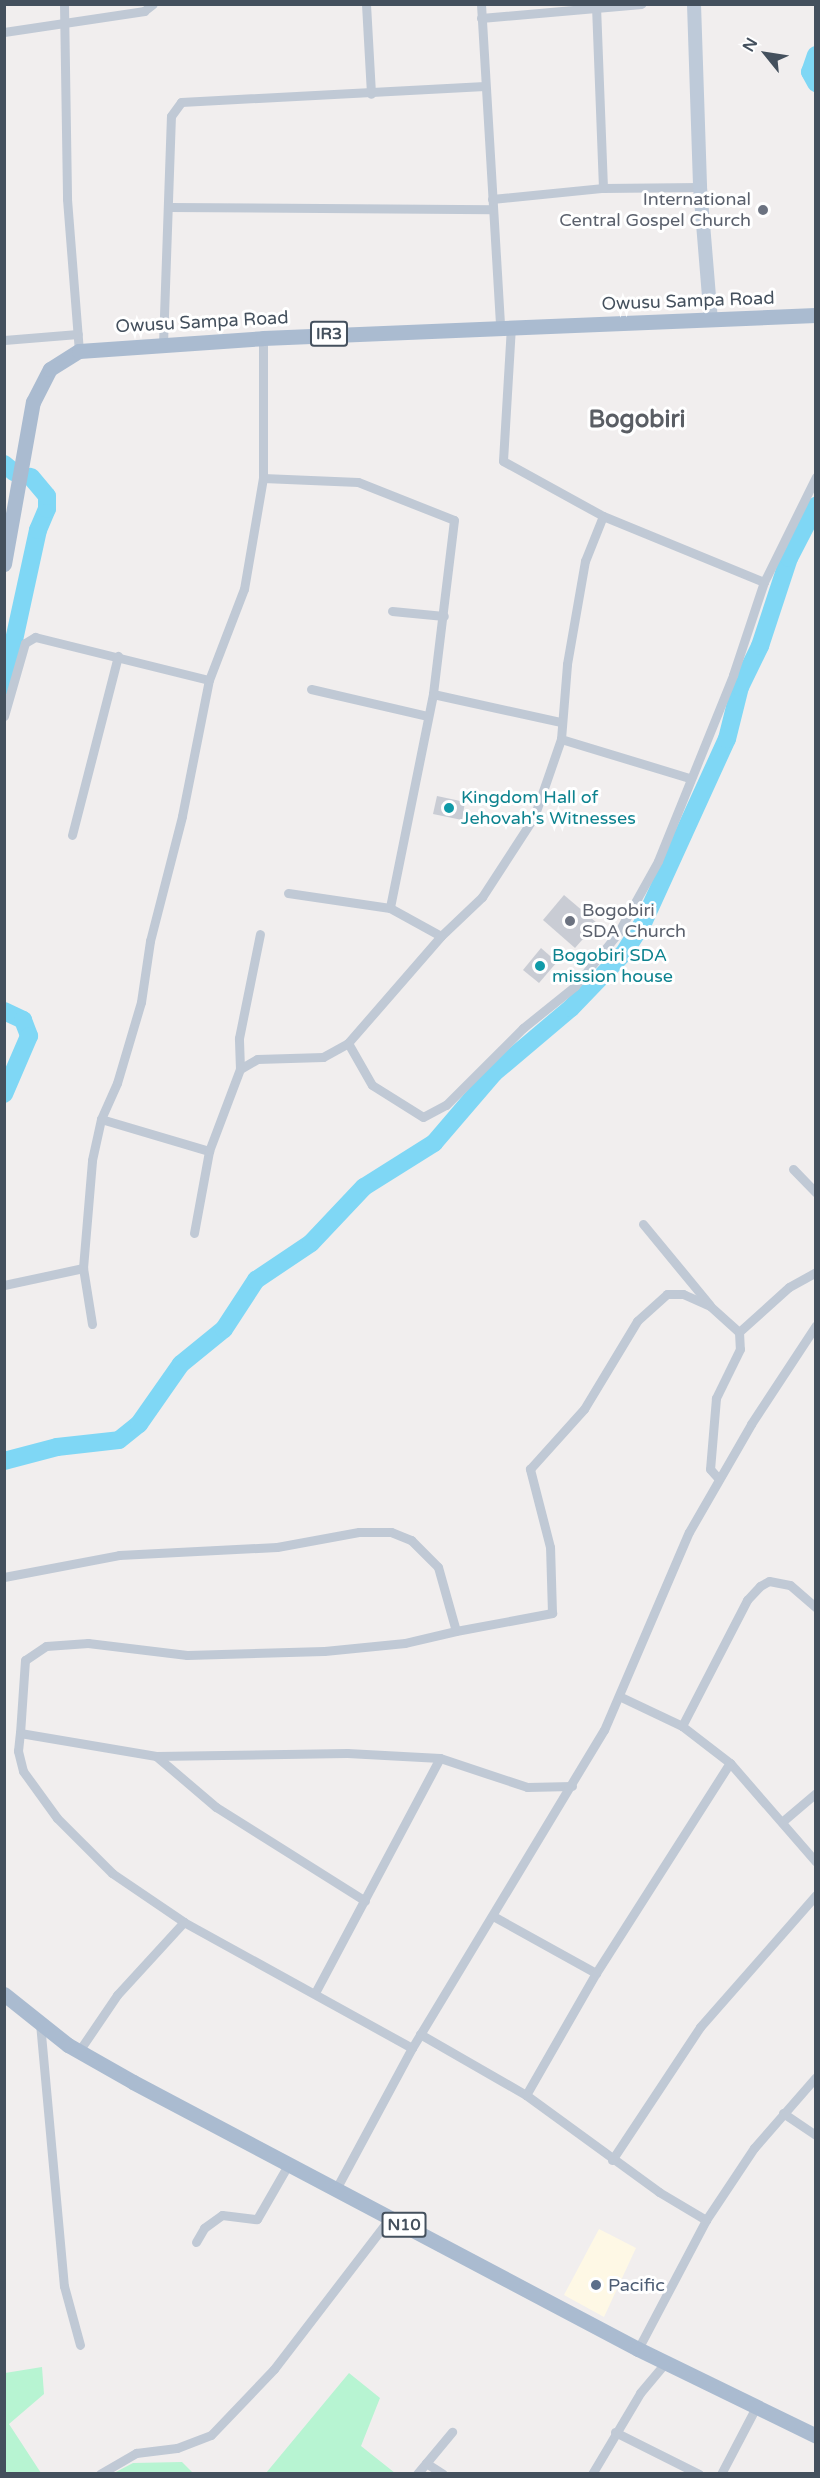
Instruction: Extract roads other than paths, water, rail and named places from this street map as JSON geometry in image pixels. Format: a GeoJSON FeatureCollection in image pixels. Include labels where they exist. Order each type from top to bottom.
{"type":"FeatureCollection","features":[{"type":"Feature","properties":{"kind":"main road","name":"Owusu Sampa Road"},"geometry":{"type":"LineString","coordinates":[[4,564],[33,402],[50,369],[79,351],[263,338],[505,326],[816,315]]}},
{"type":"Feature","properties":{"kind":"main road","name":"N10"},"geometry":{"type":"LineString","coordinates":[[4,1994],[40,2024],[79,2051],[288,2165],[638,2349],[755,2409],[816,2436]]}},
{"type":"Feature","properties":{"kind":"street"},"geometry":{"type":"LineString","coordinates":[[64,4],[66,199],[79,351]]}},
{"type":"Feature","properties":{"kind":"street"},"geometry":{"type":"LineString","coordinates":[[4,32],[144,10],[153,4]]}},
{"type":"Feature","properties":{"kind":"street"},"geometry":{"type":"LineString","coordinates":[[366,4],[371,94]]}},
{"type":"Feature","properties":{"kind":"street"},"geometry":{"type":"LineString","coordinates":[[481,4],[492,199],[505,326],[503,461],[603,516],[764,582]]}},
{"type":"Feature","properties":{"kind":"street"},"geometry":{"type":"LineString","coordinates":[[481,18],[641,4]]}},
{"type":"Feature","properties":{"kind":"street"},"geometry":{"type":"LineString","coordinates":[[694,4],[700,187],[711,320]]}},
{"type":"Feature","properties":{"kind":"street"},"geometry":{"type":"LineString","coordinates":[[596,7],[603,188]]}},
{"type":"Feature","properties":{"kind":"street"},"geometry":{"type":"LineString","coordinates":[[163,344],[171,116],[181,102],[371,94],[485,86]]}},
{"type":"Feature","properties":{"kind":"street"},"geometry":{"type":"LineString","coordinates":[[492,199],[603,188],[700,187]]}},
{"type":"Feature","properties":{"kind":"street"},"geometry":{"type":"LineString","coordinates":[[169,207],[493,209]]}},
{"type":"Feature","properties":{"kind":"street"},"geometry":{"type":"LineString","coordinates":[[4,340],[78,334]]}},
{"type":"Feature","properties":{"kind":"street"},"geometry":{"type":"LineString","coordinates":[[92,1324],[83,1268],[86,1202],[101,1119],[141,1002],[209,680],[244,589],[263,478],[263,338]]}},
{"type":"Feature","properties":{"kind":"street"},"geometry":{"type":"LineString","coordinates":[[348,1043],[372,1085],[418,1115],[430,1116],[446,1105],[523,1028],[575,986],[618,933],[658,861],[689,778],[733,675],[764,582],[816,477]]}},
{"type":"Feature","properties":{"kind":"street"},"geometry":{"type":"LineString","coordinates":[[263,478],[358,482],[454,520],[433,694],[390,908]]}},
{"type":"Feature","properties":{"kind":"street"},"geometry":{"type":"LineString","coordinates":[[240,1069],[257,1059],[323,1057],[348,1043],[441,936],[482,897],[528,826],[561,739],[560,722],[585,561],[603,516]]}},
{"type":"Feature","properties":{"kind":"street"},"geometry":{"type":"LineString","coordinates":[[392,612],[444,616]]}},
{"type":"Feature","properties":{"kind":"street"},"geometry":{"type":"LineString","coordinates":[[4,716],[27,640],[35,637],[209,680]]}},
{"type":"Feature","properties":{"kind":"street"},"geometry":{"type":"LineString","coordinates":[[72,835],[118,656]]}},
{"type":"Feature","properties":{"kind":"street"},"geometry":{"type":"LineString","coordinates":[[311,689],[427,716]]}},
{"type":"Feature","properties":{"kind":"street"},"geometry":{"type":"LineString","coordinates":[[433,694],[560,722]]}},
{"type":"Feature","properties":{"kind":"street"},"geometry":{"type":"LineString","coordinates":[[561,739],[689,778]]}},
{"type":"Feature","properties":{"kind":"street"},"geometry":{"type":"LineString","coordinates":[[288,893],[390,908],[441,936]]}},
{"type":"Feature","properties":{"kind":"street"},"geometry":{"type":"LineString","coordinates":[[194,1233],[209,1151],[240,1069],[240,1038],[260,934]]}},
{"type":"Feature","properties":{"kind":"street"},"geometry":{"type":"LineString","coordinates":[[101,1119],[209,1151]]}},
{"type":"Feature","properties":{"kind":"street"},"geometry":{"type":"LineString","coordinates":[[793,1169],[816,1193]]}},
{"type":"Feature","properties":{"kind":"street"},"geometry":{"type":"LineString","coordinates":[[643,1224],[710,1306],[739,1332],[740,1349],[716,1398],[710,1469],[719,1479]]}},
{"type":"Feature","properties":{"kind":"street"},"geometry":{"type":"LineString","coordinates":[[4,1286],[83,1268]]}},
{"type":"Feature","properties":{"kind":"street"},"geometry":{"type":"LineString","coordinates":[[739,1332],[789,1287],[816,1272]]}},
{"type":"Feature","properties":{"kind":"street"},"geometry":{"type":"LineString","coordinates":[[412,2048],[316,1991],[184,1922],[112,1873],[57,1818],[23,1771],[18,1759],[25,1660],[46,1646],[88,1643],[187,1655],[324,1651],[405,1643],[456,1630],[552,1613],[550,1547],[530,1469],[571,1428],[628,1334],[656,1301],[667,1294],[683,1294],[710,1306]]}},
{"type":"Feature","properties":{"kind":"street"},"geometry":{"type":"LineString","coordinates":[[336,2189],[420,2034],[572,1786],[621,1697],[689,1532],[719,1479],[816,1326]]}},
{"type":"Feature","properties":{"kind":"street"},"geometry":{"type":"LineString","coordinates":[[4,1577],[119,1555],[277,1546],[359,1532],[391,1532],[411,1540],[438,1567],[456,1630]]}},
{"type":"Feature","properties":{"kind":"street"},"geometry":{"type":"LineString","coordinates":[[682,1726],[747,1600],[760,1586],[769,1581],[790,1585],[816,1608]]}},
{"type":"Feature","properties":{"kind":"street"},"geometry":{"type":"LineString","coordinates":[[621,1697],[682,1726],[730,1763],[783,1821],[816,1862]]}},
{"type":"Feature","properties":{"kind":"street"},"geometry":{"type":"LineString","coordinates":[[20,1733],[156,1756],[347,1753],[440,1758],[527,1787],[572,1786]]}},
{"type":"Feature","properties":{"kind":"street"},"geometry":{"type":"LineString","coordinates":[[156,1756],[226,1813],[365,1901]]}},
{"type":"Feature","properties":{"kind":"street"},"geometry":{"type":"LineString","coordinates":[[316,1991],[440,1758]]}},
{"type":"Feature","properties":{"kind":"street"},"geometry":{"type":"LineString","coordinates":[[526,2095],[596,1973],[730,1763]]}},
{"type":"Feature","properties":{"kind":"street"},"geometry":{"type":"LineString","coordinates":[[783,1821],[816,1794]]}},
{"type":"Feature","properties":{"kind":"street"},"geometry":{"type":"LineString","coordinates":[[612,2160],[700,2027],[816,1895]]}},
{"type":"Feature","properties":{"kind":"street"},"geometry":{"type":"LineString","coordinates":[[493,1916],[596,1973]]}},
{"type":"Feature","properties":{"kind":"street"},"geometry":{"type":"LineString","coordinates":[[79,2051],[117,1995],[184,1922]]}},
{"type":"Feature","properties":{"kind":"street"},"geometry":{"type":"LineString","coordinates":[[40,2024],[64,2286],[80,2345]]}},
{"type":"Feature","properties":{"kind":"street"},"geometry":{"type":"LineString","coordinates":[[420,2034],[526,2095],[612,2160],[706,2220]]}},
{"type":"Feature","properties":{"kind":"street"},"geometry":{"type":"LineString","coordinates":[[638,2349],[706,2220],[783,2113],[816,2077]]}},
{"type":"Feature","properties":{"kind":"street"},"geometry":{"type":"LineString","coordinates":[[783,2113],[816,2135]]}},
{"type":"Feature","properties":{"kind":"street"},"geometry":{"type":"LineString","coordinates":[[196,2242],[204,2228],[222,2215],[257,2219],[288,2165]]}},
{"type":"Feature","properties":{"kind":"street"},"geometry":{"type":"LineString","coordinates":[[100,2474],[136,2453],[177,2448],[211,2435],[274,2369],[390,2218]]}},
{"type":"Feature","properties":{"kind":"street"},"geometry":{"type":"LineString","coordinates":[[592,2474],[615,2432],[666,2362]]}},
{"type":"Feature","properties":{"kind":"street"},"geometry":{"type":"LineString","coordinates":[[721,2474],[755,2409]]}},
{"type":"Feature","properties":{"kind":"street"},"geometry":{"type":"LineString","coordinates":[[417,2474],[452,2432]]}},
{"type":"Feature","properties":{"kind":"street"},"geometry":{"type":"LineString","coordinates":[[615,2432],[699,2474]]}},
{"type":"Feature","properties":{"kind":"street"},"geometry":{"type":"LineString","coordinates":[[426,2463],[443,2474]]}},
{"type":"Feature","properties":{"kind":"waterway"},"geometry":{"type":"LineString","coordinates":[[816,55],[810,72],[816,83]]}},
{"type":"Feature","properties":{"kind":"waterway"},"geometry":{"type":"LineString","coordinates":[[4,464],[14,472]]}},
{"type":"Feature","properties":{"kind":"waterway"},"geometry":{"type":"LineString","coordinates":[[4,686],[38,530],[47,509],[47,496],[31,477]]}},
{"type":"Feature","properties":{"kind":"waterway"},"geometry":{"type":"LineString","coordinates":[[4,1461],[57,1447],[119,1440],[139,1424],[181,1364],[224,1329],[256,1280],[311,1243],[364,1187],[434,1143],[494,1073],[571,1008],[624,953],[643,923],[727,739],[740,687],[760,646],[789,558],[816,506]]}},
{"type":"Feature","properties":{"kind":"waterway"},"geometry":{"type":"LineString","coordinates":[[4,1011],[23,1020],[29,1036],[4,1094]]}},
{"type":"Feature","properties":{"kind":"place","name":"International Central Gospel Church"},"geometry":{"type":"Point","coordinates":[763,210]}},
{"type":"Feature","properties":{"kind":"place","name":"Kingdom Hall of Jehovah's Witnesses"},"geometry":{"type":"Point","coordinates":[449,808]}},
{"type":"Feature","properties":{"kind":"place","name":"Bogobiri SDA Church"},"geometry":{"type":"Point","coordinates":[570,921]}},
{"type":"Feature","properties":{"kind":"place","name":"Bogobiri SDA mission house"},"geometry":{"type":"Point","coordinates":[540,966]}},
{"type":"Feature","properties":{"kind":"place","name":"Pacific"},"geometry":{"type":"Point","coordinates":[596,2285]}},
{"type":"Feature","properties":{"kind":"district","name":"Bogobiri"},"geometry":{"type":"Point","coordinates":[637,420]}}]}
